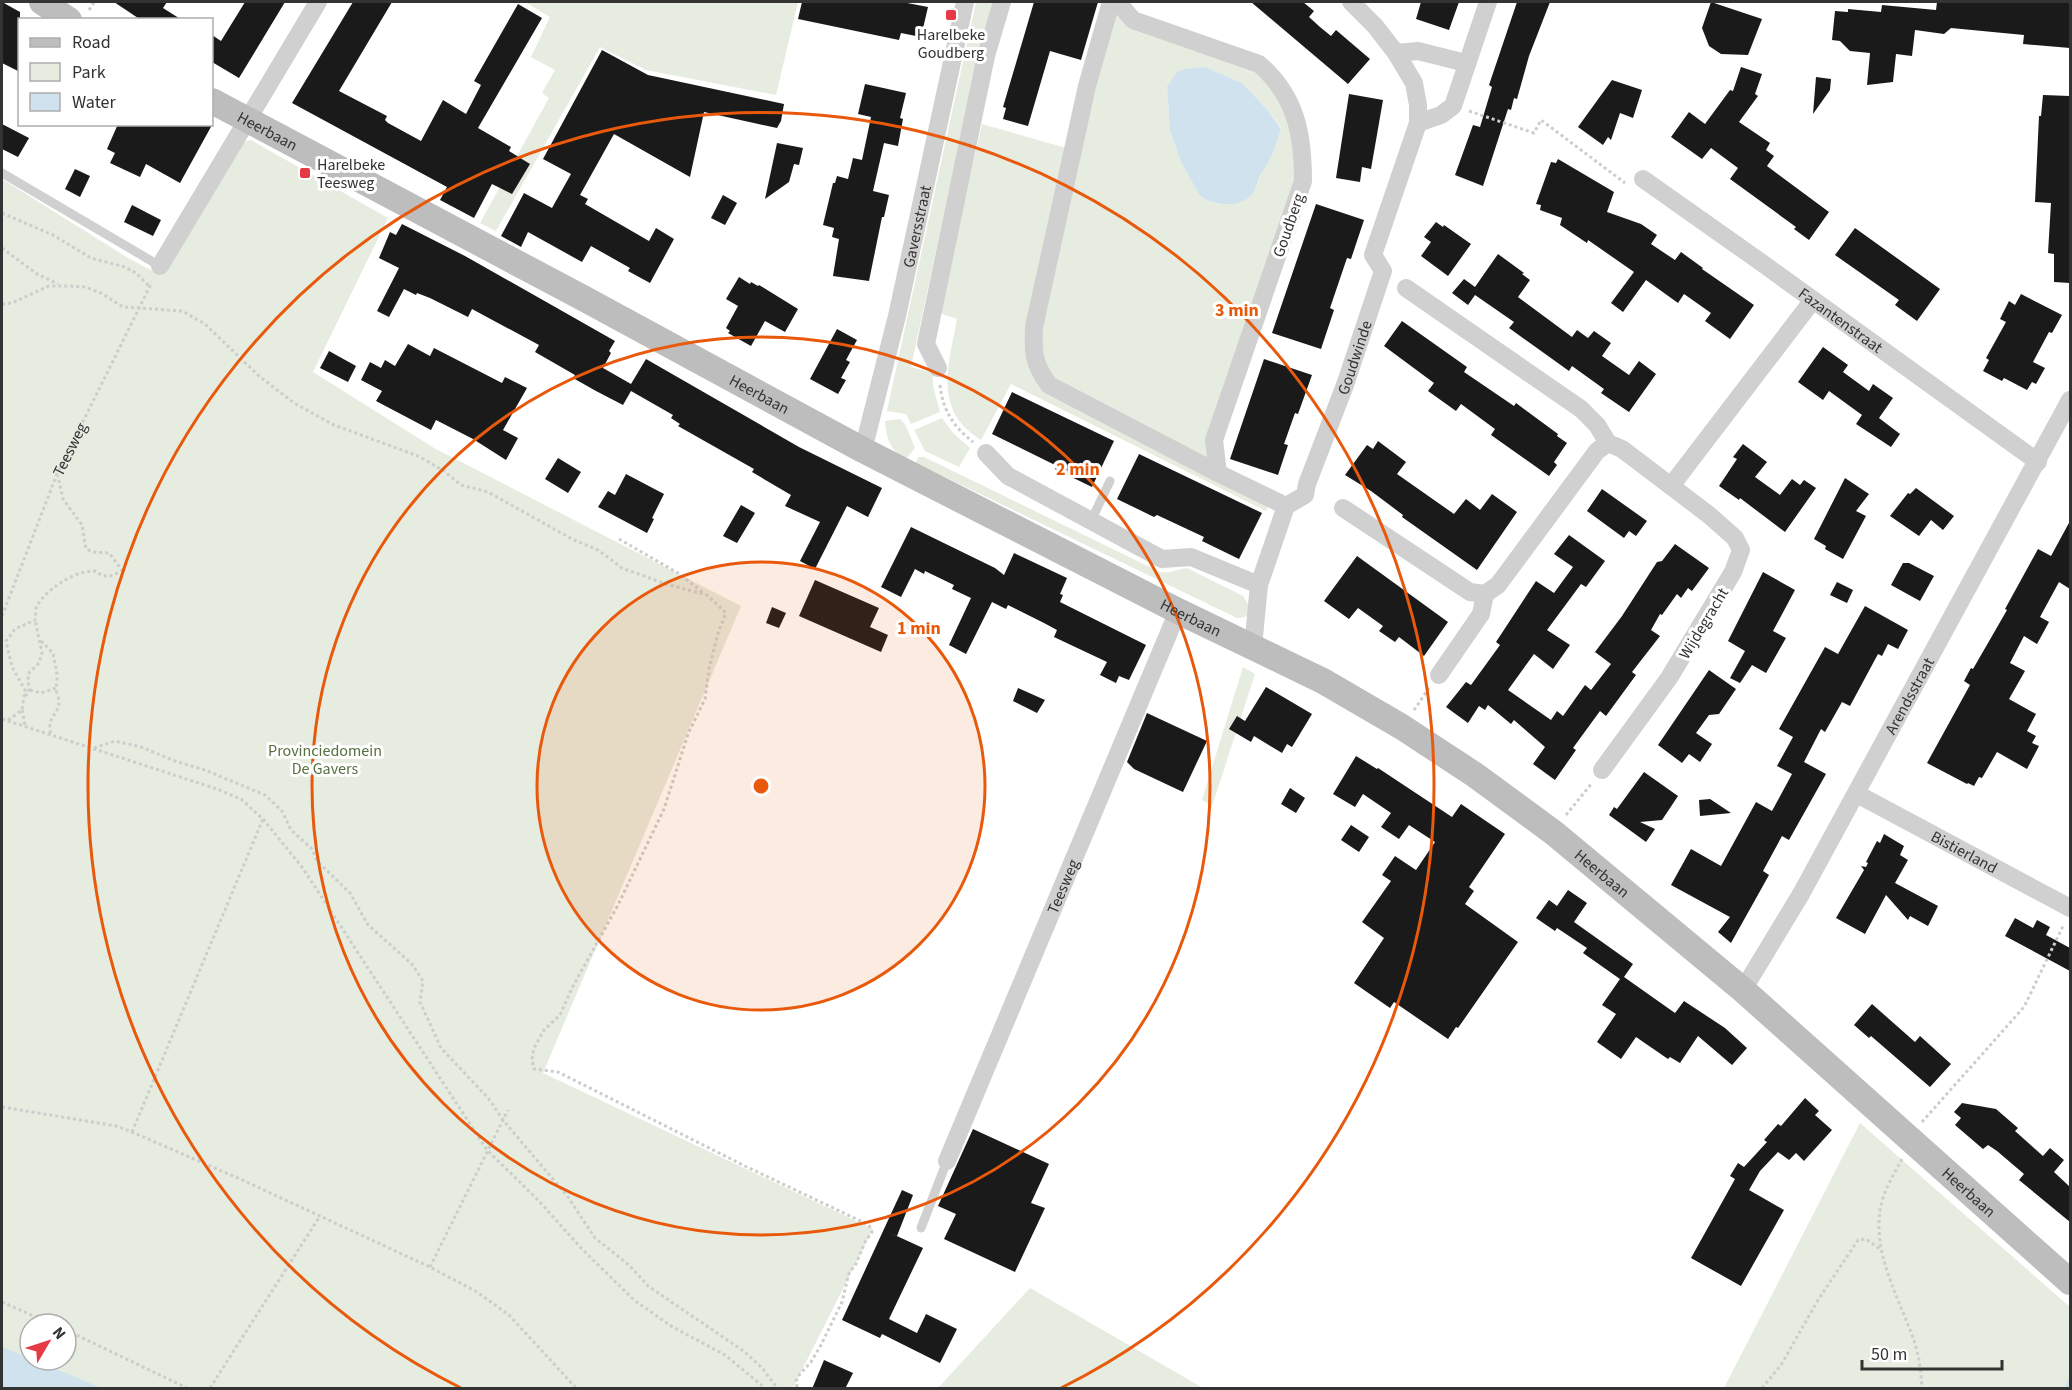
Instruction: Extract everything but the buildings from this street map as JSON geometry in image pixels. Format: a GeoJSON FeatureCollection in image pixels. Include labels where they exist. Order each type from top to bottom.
{"type":"FeatureCollection","features":[{"type":"Feature","properties":{"kind":"street"},"geometry":{"type":"LineString","coordinates":[[42,2],[66,18]]}},
{"type":"Feature","properties":{"kind":"street"},"geometry":{"type":"LineString","coordinates":[[158,270],[318,2]]}},
{"type":"Feature","properties":{"kind":"street","name":"Gaversstraat"},"geometry":{"type":"LineString","coordinates":[[863,450],[897,316],[965,2]]}},
{"type":"Feature","properties":{"kind":"street"},"geometry":{"type":"LineString","coordinates":[[938,368],[926,344],[986,56],[1002,2]]}},
{"type":"Feature","properties":{"kind":"street"},"geometry":{"type":"LineString","coordinates":[[1111,2],[1087,86],[1034,327],[1032,354],[1038,370],[1049,385],[1094,406],[1218,473],[1287,506]]}},
{"type":"Feature","properties":{"kind":"street","name":"Goudberg"},"geometry":{"type":"LineString","coordinates":[[1120,2],[1133,20],[1259,64],[1268,72],[1293,107],[1299,128],[1303,156],[1303,181],[1214,440],[1218,473]]}},
{"type":"Feature","properties":{"kind":"street"},"geometry":{"type":"LineString","coordinates":[[1351,2],[1375,26],[1396,53],[1418,51],[1466,63]]}},
{"type":"Feature","properties":{"kind":"street"},"geometry":{"type":"LineString","coordinates":[[1418,123],[1441,115],[1453,106],[1488,2]]}},
{"type":"Feature","properties":{"kind":"street","name":"Goudwinde"},"geometry":{"type":"LineString","coordinates":[[1253,647],[1259,585],[1287,506],[1305,495],[1383,271],[1373,255],[1418,123],[1414,83],[1396,53]]}},
{"type":"Feature","properties":{"kind":"street","name":"Heerbaan"},"geometry":{"type":"LineString","coordinates":[[213,101],[573,292],[863,450],[1178,611],[1323,681],[1402,727],[1475,775],[1554,833],[1743,990],[2070,1282]]}},
{"type":"Feature","properties":{"kind":"street","name":"Fazantenstraat"},"geometry":{"type":"LineString","coordinates":[[1643,179],[2037,462]]}},
{"type":"Feature","properties":{"kind":"street","name":"Wijdegracht"},"geometry":{"type":"LineString","coordinates":[[1406,288],[1581,409],[1597,425],[1608,443],[1622,449],[1671,486],[1735,538],[1741,550],[1733,572],[1669,678],[1602,770]]}},
{"type":"Feature","properties":{"kind":"street"},"geometry":{"type":"LineString","coordinates":[[1671,486],[1813,300]]}},
{"type":"Feature","properties":{"kind":"street","name":"Arendsstraat"},"geometry":{"type":"LineString","coordinates":[[1743,990],[1801,894],[1857,794],[2070,400]]}},
{"type":"Feature","properties":{"kind":"street"},"geometry":{"type":"LineString","coordinates":[[1343,508],[1470,592],[1485,594],[1498,585],[1597,451],[1608,443]]}},
{"type":"Feature","properties":{"kind":"street"},"geometry":{"type":"LineString","coordinates":[[986,453],[1008,476],[1162,559],[1191,557],[1259,585]]}},
{"type":"Feature","properties":{"kind":"street"},"geometry":{"type":"LineString","coordinates":[[1439,675],[1481,614],[1485,594]]}},
{"type":"Feature","properties":{"kind":"street","name":"Teesweg"},"geometry":{"type":"LineString","coordinates":[[947,1161],[1178,611]]}},
{"type":"Feature","properties":{"kind":"street","name":"Bistierland"},"geometry":{"type":"LineString","coordinates":[[1857,794],[2068,915]]}},
{"type":"Feature","properties":{"kind":"lane"},"geometry":{"type":"LineString","coordinates":[[2,172],[158,270]]}},
{"type":"Feature","properties":{"kind":"lane"},"geometry":{"type":"LineString","coordinates":[[1091,521],[1110,481]]}},
{"type":"Feature","properties":{"kind":"lane"},"geometry":{"type":"LineString","coordinates":[[921,1228],[947,1161]]}},
{"type":"Feature","properties":{"kind":"path"},"geometry":{"type":"LineString","coordinates":[[1453,106],[1534,133],[1541,120],[1635,190],[1643,179]]}},
{"type":"Feature","properties":{"kind":"path","name":"Teesweg"},"geometry":{"type":"LineString","coordinates":[[2,213],[53,235],[91,258],[125,267],[150,286],[57,474],[2,616]]}},
{"type":"Feature","properties":{"kind":"path"},"geometry":{"type":"LineString","coordinates":[[2,248],[38,274],[60,286]]}},
{"type":"Feature","properties":{"kind":"path"},"geometry":{"type":"LineString","coordinates":[[2,304],[12,303],[49,286],[60,286],[85,287],[101,293],[123,308],[182,311],[205,324],[222,338],[259,376],[294,404],[334,425],[418,456],[444,471],[461,485],[488,492],[572,539],[598,550],[622,568],[706,595]]}},
{"type":"Feature","properties":{"kind":"path"},"geometry":{"type":"LineString","coordinates":[[938,368],[942,404],[959,431],[986,453]]}},
{"type":"Feature","properties":{"kind":"path"},"geometry":{"type":"LineString","coordinates":[[24,698],[28,694],[28,674],[39,663],[42,653],[35,620],[36,608],[49,590],[65,580],[90,571],[108,576],[115,575],[122,570],[109,553],[86,549],[82,525],[63,499],[57,474]]}},
{"type":"Feature","properties":{"kind":"path"},"geometry":{"type":"LineString","coordinates":[[619,540],[678,573],[726,613],[718,633],[709,669],[705,699],[688,734],[664,810],[618,905],[560,1014],[544,1030],[534,1048],[532,1059],[534,1069],[558,1072],[747,1167],[869,1225],[872,1232],[849,1274],[842,1302],[821,1346],[796,1381],[797,1389]]}},
{"type":"Feature","properties":{"kind":"path"},"geometry":{"type":"LineString","coordinates":[[25,726],[22,710],[25,690],[12,667],[6,641],[15,629],[35,620]]}},
{"type":"Feature","properties":{"kind":"path"},"geometry":{"type":"LineString","coordinates":[[40,639],[53,653],[54,665],[58,672],[56,688],[59,702],[49,726],[51,735]]}},
{"type":"Feature","properties":{"kind":"path"},"geometry":{"type":"LineString","coordinates":[[1402,727],[1439,675]]}},
{"type":"Feature","properties":{"kind":"path"},"geometry":{"type":"LineString","coordinates":[[28,689],[41,693],[56,688]]}},
{"type":"Feature","properties":{"kind":"path"},"geometry":{"type":"LineString","coordinates":[[7,720],[22,710]]}},
{"type":"Feature","properties":{"kind":"path"},"geometry":{"type":"LineString","coordinates":[[2,719],[217,789],[241,799],[262,819],[302,867],[487,1150],[634,1300],[671,1326],[725,1355],[765,1389]]}},
{"type":"Feature","properties":{"kind":"path"},"geometry":{"type":"LineString","coordinates":[[92,748],[115,741],[141,747],[265,795],[282,811],[291,830],[312,849],[317,861],[350,893],[368,925],[412,964],[423,981],[420,1002],[441,1048],[489,1099],[503,1120],[568,1197],[595,1238],[629,1265],[648,1286],[745,1352],[763,1369],[777,1389]]}},
{"type":"Feature","properties":{"kind":"path"},"geometry":{"type":"LineString","coordinates":[[1554,833],[1602,770]]}},
{"type":"Feature","properties":{"kind":"path"},"geometry":{"type":"LineString","coordinates":[[132,1132],[262,819]]}},
{"type":"Feature","properties":{"kind":"path"},"geometry":{"type":"LineString","coordinates":[[1922,1389],[1916,1348],[1880,1249],[1880,1209],[1887,1185],[1924,1118],[2024,1007],[2068,915]]}},
{"type":"Feature","properties":{"kind":"path"},"geometry":{"type":"LineString","coordinates":[[2,1107],[116,1126],[240,1179],[430,1267],[477,1292],[509,1315],[576,1389]]}},
{"type":"Feature","properties":{"kind":"path"},"geometry":{"type":"LineString","coordinates":[[430,1267],[507,1110]]}},
{"type":"Feature","properties":{"kind":"path"},"geometry":{"type":"LineString","coordinates":[[210,1389],[320,1216]]}},
{"type":"Feature","properties":{"kind":"path"},"geometry":{"type":"LineString","coordinates":[[1762,1389],[1781,1365],[1818,1300],[1858,1240],[1866,1239],[1880,1249]]}},
{"type":"Feature","properties":{"kind":"path"},"geometry":{"type":"LineString","coordinates":[[2,1302],[25,1312]]}},
{"type":"Feature","properties":{"kind":"path"},"geometry":{"type":"LineString","coordinates":[[78,1336],[187,1389]]}},
{"type":"Feature","properties":{"kind":"green space"},"geometry":{"type":"Polygon","coordinates":[[[525,2],[798,2],[776,95],[646,70],[600,47],[496,231],[480,223],[549,98],[542,93],[555,70],[531,57],[550,17],[525,2]]]}},
{"type":"Feature","properties":{"kind":"green space"},"geometry":{"type":"Polygon","coordinates":[[[976,2],[993,2],[972,83],[911,367],[933,373],[933,386],[940,412],[911,424],[906,414],[887,411],[976,2]]]}},
{"type":"Feature","properties":{"kind":"green space"},"geometry":{"type":"Polygon","coordinates":[[[1116,9],[1263,76],[1292,118],[1296,164],[1294,181],[1208,430],[1208,459],[1075,391],[1049,374],[1039,356],[1039,331],[1086,119],[1116,9]],[[1205,67],[1167,87],[1170,131],[1181,162],[1200,196],[1209,201],[1223,204],[1254,192],[1281,128],[1242,83],[1205,67]]]}},
{"type":"Feature","properties":{"kind":"green space"},"geometry":{"type":"Polygon","coordinates":[[[982,124],[1066,148],[1026,356],[1030,371],[1046,391],[1269,506],[1266,511],[1011,384],[981,440],[955,415],[950,400],[948,369],[957,319],[939,313],[982,124]]]}},
{"type":"Feature","properties":{"kind":"green space","name":"Provinciedomein De Gavers"},"geometry":{"type":"Polygon","coordinates":[[[251,140],[388,218],[313,372],[434,448],[741,606],[543,1073],[873,1229],[793,1388],[2,1388],[2,179],[128,258],[162,276],[220,174],[242,142],[251,140]]]}},
{"type":"Feature","properties":{"kind":"green space"},"geometry":{"type":"Polygon","coordinates":[[[942,418],[953,433],[970,448],[959,467],[925,451],[914,430],[942,418]]]}},
{"type":"Feature","properties":{"kind":"green space"},"geometry":{"type":"Polygon","coordinates":[[[900,419],[905,424],[915,448],[905,460],[892,448],[885,421],[900,419]]]}},
{"type":"Feature","properties":{"kind":"green space"},"geometry":{"type":"Polygon","coordinates":[[[918,457],[924,457],[1160,572],[1187,568],[1243,596],[1250,607],[1250,612],[1245,617],[1237,618],[916,463],[918,457]]]}},
{"type":"Feature","properties":{"kind":"green space"},"geometry":{"type":"Polygon","coordinates":[[[1243,667],[1255,674],[1212,806],[1202,800],[1243,667]]]}},
{"type":"Feature","properties":{"kind":"green space"},"geometry":{"type":"Polygon","coordinates":[[[1860,1123],[2070,1307],[2070,1388],[1724,1388],[1860,1123]]]}},
{"type":"Feature","properties":{"kind":"green space"},"geometry":{"type":"Polygon","coordinates":[[[1030,1288],[1203,1388],[938,1388],[1030,1288]]]}},
{"type":"Feature","properties":{"kind":"water"},"geometry":{"type":"Polygon","coordinates":[[[1205,67],[1242,83],[1266,108],[1281,129],[1272,155],[1254,192],[1247,199],[1236,204],[1209,201],[1200,196],[1181,162],[1170,131],[1167,87],[1177,72],[1205,67]]]}},
{"type":"Feature","properties":{"kind":"water"},"geometry":{"type":"Polygon","coordinates":[[[2,1347],[18,1354],[18,1372],[63,1372],[102,1388],[2,1388],[2,1347]]]}},
{"type":"Feature","properties":{"kind":"waterway"},"geometry":{"type":"LineString","coordinates":[[2067,1388],[2070,1381]]}},
{"type":"Feature","properties":{"kind":"place","name":"Harelbeke Goudberg"},"geometry":{"type":"Point","coordinates":[951,15]}},
{"type":"Feature","properties":{"kind":"place","name":"Harelbeke Teesweg"},"geometry":{"type":"Point","coordinates":[305,173]}}]}
